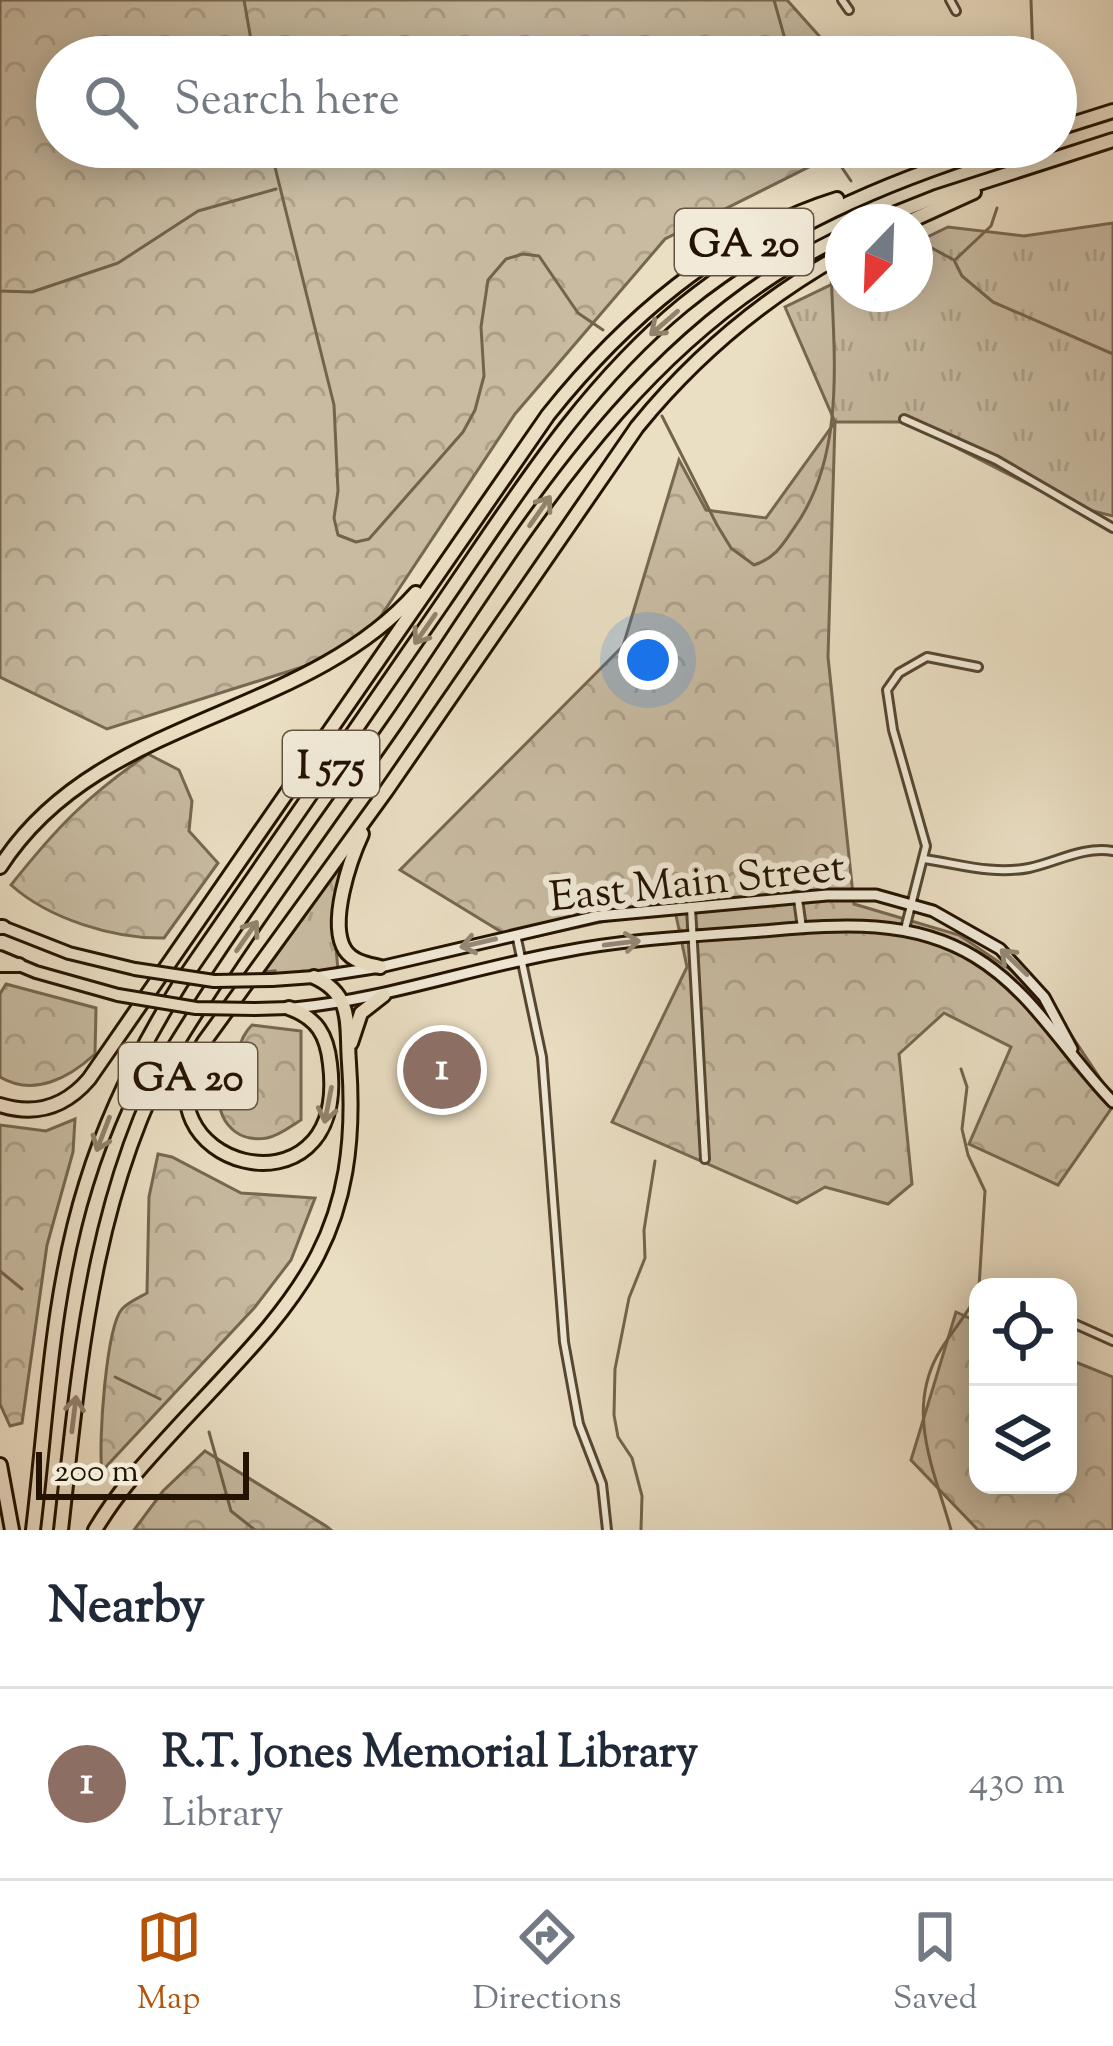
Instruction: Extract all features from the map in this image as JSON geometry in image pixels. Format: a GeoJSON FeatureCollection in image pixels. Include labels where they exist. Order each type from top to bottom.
{"type":"FeatureCollection","features":[{"type":"Feature","properties":{"kind":"highway"},"geometry":{"type":"LineString","coordinates":[[1077,122],[1113,111]]}},
{"type":"Feature","properties":{"kind":"highway"},"geometry":{"type":"LineString","coordinates":[[1077,152],[1113,140]]}},
{"type":"Feature","properties":{"kind":"highway","name":"I 575"},"geometry":{"type":"LineString","coordinates":[[33,1530],[57,1324],[75,1222],[108,1121],[140,1051],[180,984],[534,471],[602,382],[683,305],[755,253],[850,200],[934,168]]}},
{"type":"Feature","properties":{"kind":"highway"},"geometry":{"type":"LineString","coordinates":[[924,204],[1026,168]]}},
{"type":"Feature","properties":{"kind":"highway"},"geometry":{"type":"LineString","coordinates":[[933,211],[1028,168]]}},
{"type":"Feature","properties":{"kind":"highway","name":"GA 20"},"geometry":{"type":"LineString","coordinates":[[3,860],[52,805],[110,762],[301,676],[358,646],[398,613],[449,556],[558,401],[604,349],[653,305],[711,262],[778,224],[827,202],[907,177]]}},
{"type":"Feature","properties":{"kind":"highway","name":"I 575"},"geometry":{"type":"LineString","coordinates":[[61,1530],[85,1323],[104,1224],[133,1135],[175,1046],[546,502],[619,408],[719,313],[825,246]]}},
{"type":"Feature","properties":{"kind":"highway","name":"GA 20"},"geometry":{"type":"LineString","coordinates":[[289,1008],[310,1018],[326,1041],[333,1097],[326,1121],[306,1149],[285,1160],[261,1165],[227,1157],[195,1125],[187,1097],[190,1068],[269,950],[386,791],[651,410],[730,332],[825,265]]}},
{"type":"Feature","properties":{"kind":"highway"},"geometry":{"type":"LineString","coordinates":[[0,1105],[23,1111],[46,1109],[69,1098],[89,1079],[449,556]]}},
{"type":"Feature","properties":{"kind":"highway"},"geometry":{"type":"LineString","coordinates":[[380,967],[350,955],[340,926],[350,863],[386,791]]}},
{"type":"Feature","properties":{"kind":"highway"},"geometry":{"type":"LineString","coordinates":[[0,961],[19,965]]}},
{"type":"Feature","properties":{"kind":"highway"},"geometry":{"type":"LineString","coordinates":[[95,1530],[139,1468],[273,1325],[312,1272],[338,1209],[352,1114],[344,1003],[332,986],[314,977]]}},
{"type":"Feature","properties":{"kind":"highway"},"geometry":{"type":"LineString","coordinates":[[348,1056],[361,1013],[384,995]]}},
{"type":"Feature","properties":{"kind":"highway"},"geometry":{"type":"LineString","coordinates":[[0,1465],[12,1530]]}},
{"type":"Feature","properties":{"kind":"main road","name":"East Main Street"},"geometry":{"type":"LineString","coordinates":[[1,927],[135,969],[214,981],[272,980],[380,967],[598,916],[876,896],[912,904],[982,935],[1026,973],[1104,1092]]}},
{"type":"Feature","properties":{"kind":"main road","name":"East Main Street"},"geometry":{"type":"LineString","coordinates":[[19,965],[118,995],[196,1008],[255,1010],[344,1003],[598,946],[802,928],[905,929],[945,941],[996,971],[1036,1009],[1080,1068],[1113,1102]]}},
{"type":"Feature","properties":{"kind":"street"},"geometry":{"type":"LineString","coordinates":[[842,0],[849,10]]}},
{"type":"Feature","properties":{"kind":"street"},"geometry":{"type":"LineString","coordinates":[[950,0],[956,11]]}},
{"type":"Feature","properties":{"kind":"street"},"geometry":{"type":"LineString","coordinates":[[904,419],[996,460],[1113,528]]}},
{"type":"Feature","properties":{"kind":"street"},"geometry":{"type":"LineString","coordinates":[[905,929],[924,859],[924,832],[892,730],[887,690],[898,673],[927,657],[978,667]]}},
{"type":"Feature","properties":{"kind":"street"},"geometry":{"type":"LineString","coordinates":[[924,859],[995,871],[1028,868],[1082,852],[1113,851]]}},
{"type":"Feature","properties":{"kind":"street"},"geometry":{"type":"LineString","coordinates":[[798,899],[802,928]]}},
{"type":"Feature","properties":{"kind":"street"},"geometry":{"type":"LineString","coordinates":[[692,908],[705,1159]]}},
{"type":"Feature","properties":{"kind":"street"},"geometry":{"type":"LineString","coordinates":[[516,934],[542,1057],[564,1342],[579,1424],[602,1484],[607,1530]]}},
{"type":"Feature","properties":{"kind":"street"},"geometry":{"type":"LineString","coordinates":[[1077,1325],[1113,1341]]}},
{"type":"Feature","properties":{"kind":"green space"},"geometry":{"type":"Polygon","coordinates":[[[0,0],[787,0],[819,36],[36,36],[36,168],[807,168],[665,239],[515,414],[359,649],[107,729],[0,677],[0,0]]]}},
{"type":"Feature","properties":{"kind":"green space"},"geometry":{"type":"Polygon","coordinates":[[[1113,223],[1113,516],[1069,505],[906,422],[835,422],[785,307],[825,288],[825,312],[933,312],[933,234],[948,227],[1024,236],[1113,223]]]}},
{"type":"Feature","properties":{"kind":"green space"},"geometry":{"type":"Polygon","coordinates":[[[835,422],[828,657],[854,904],[959,935],[1042,991],[1113,1098],[1113,1106],[1058,1185],[969,1144],[1011,1047],[944,1013],[899,1054],[912,1184],[888,1204],[825,1187],[797,1203],[612,1122],[687,967],[674,906],[516,941],[400,870],[623,646],[679,460],[706,510],[766,518],[835,422]]]}},
{"type":"Feature","properties":{"kind":"green space"},"geometry":{"type":"Polygon","coordinates":[[[148,754],[179,770],[192,801],[189,831],[218,863],[164,938],[83,925],[44,908],[11,885],[74,814],[148,754]]]}},
{"type":"Feature","properties":{"kind":"green space"},"geometry":{"type":"Polygon","coordinates":[[[347,857],[335,937],[338,970],[263,972],[347,857]]]}},
{"type":"Feature","properties":{"kind":"green space"},"geometry":{"type":"Polygon","coordinates":[[[6,984],[96,1008],[95,1054],[51,1082],[26,1085],[0,1077],[0,994],[6,984]]]}},
{"type":"Feature","properties":{"kind":"green space"},"geometry":{"type":"Polygon","coordinates":[[[252,1025],[301,1031],[301,1120],[280,1133],[255,1139],[228,1125],[219,1095],[221,1080],[252,1025]]]}},
{"type":"Feature","properties":{"kind":"green space"},"geometry":{"type":"Polygon","coordinates":[[[75,1119],[73,1152],[47,1245],[22,1423],[10,1426],[0,1404],[0,1125],[46,1131],[75,1119]]]}},
{"type":"Feature","properties":{"kind":"green space"},"geometry":{"type":"Polygon","coordinates":[[[158,1154],[241,1193],[315,1198],[291,1260],[255,1307],[102,1471],[102,1413],[116,1320],[130,1302],[147,1293],[149,1197],[158,1154]]]}},
{"type":"Feature","properties":{"kind":"green space"},"geometry":{"type":"Polygon","coordinates":[[[956,1312],[969,1318],[969,1494],[1077,1494],[1077,1363],[1113,1377],[1113,1530],[978,1530],[911,1460],[956,1312]]]}},
{"type":"Feature","properties":{"kind":"green space"},"geometry":{"type":"Polygon","coordinates":[[[205,1451],[331,1530],[134,1530],[163,1491],[205,1451]]]}},
{"type":"Feature","properties":{"kind":"waterway"},"geometry":{"type":"LineString","coordinates":[[244,0],[250,36]]}},
{"type":"Feature","properties":{"kind":"waterway"},"geometry":{"type":"LineString","coordinates":[[774,0],[784,36]]}},
{"type":"Feature","properties":{"kind":"waterway"},"geometry":{"type":"LineString","coordinates":[[1031,0],[1032,36]]}},
{"type":"Feature","properties":{"kind":"waterway"},"geometry":{"type":"LineString","coordinates":[[275,168],[334,405],[338,535],[356,542],[369,539],[463,432],[484,376],[481,327],[488,280],[506,259],[539,256],[578,313],[603,330]]}},
{"type":"Feature","properties":{"kind":"waterway"},"geometry":{"type":"LineString","coordinates":[[842,168],[851,181]]}},
{"type":"Feature","properties":{"kind":"waterway"},"geometry":{"type":"LineString","coordinates":[[0,291],[32,292],[118,263],[198,211],[276,189]]}},
{"type":"Feature","properties":{"kind":"waterway"},"geometry":{"type":"LineString","coordinates":[[956,259],[991,226],[997,208]]}},
{"type":"Feature","properties":{"kind":"waterway"},"geometry":{"type":"LineString","coordinates":[[933,249],[954,260],[962,276],[993,302],[1113,354]]}},
{"type":"Feature","properties":{"kind":"waterway"},"geometry":{"type":"LineString","coordinates":[[662,416],[731,548],[754,565],[773,555],[811,500],[822,469],[833,404],[832,312]]}},
{"type":"Feature","properties":{"kind":"waterway"},"geometry":{"type":"LineString","coordinates":[[961,1069],[967,1087],[962,1129],[985,1191],[980,1278]]}},
{"type":"Feature","properties":{"kind":"waterway"},"geometry":{"type":"LineString","coordinates":[[641,1530],[642,1496],[614,1415],[615,1369],[629,1298],[645,1258],[644,1230],[655,1161]]}},
{"type":"Feature","properties":{"kind":"waterway"},"geometry":{"type":"LineString","coordinates":[[0,1271],[22,1289]]}},
{"type":"Feature","properties":{"kind":"waterway"},"geometry":{"type":"LineString","coordinates":[[951,1530],[926,1443],[924,1400],[937,1356],[969,1309]]}},
{"type":"Feature","properties":{"kind":"waterway"},"geometry":{"type":"LineString","coordinates":[[115,1377],[160,1399]]}},
{"type":"Feature","properties":{"kind":"waterway"},"geometry":{"type":"LineString","coordinates":[[209,1432],[231,1511],[255,1530]]}},
{"type":"Feature","properties":{"kind":"place","name":"R.T. Jones Memorial Library"},"geometry":{"type":"Point","coordinates":[442,1070]}}]}
